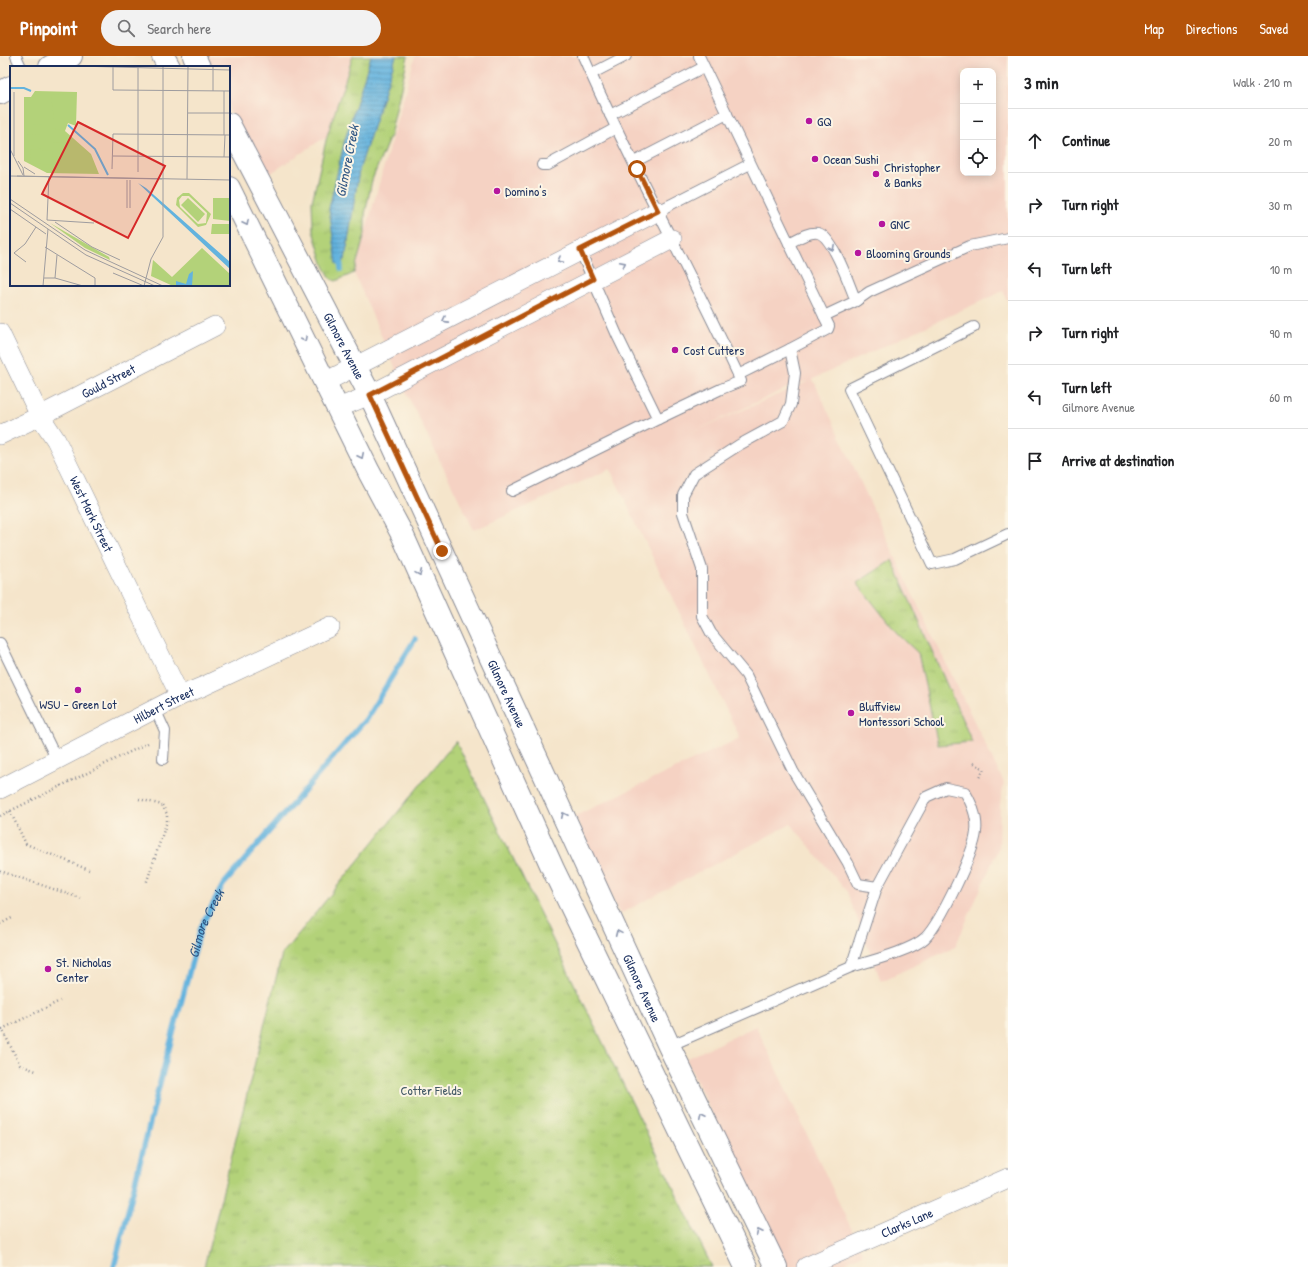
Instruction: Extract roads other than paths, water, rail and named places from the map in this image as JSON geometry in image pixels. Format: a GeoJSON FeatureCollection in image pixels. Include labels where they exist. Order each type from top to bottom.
{"type":"FeatureCollection","features":[{"type":"Feature","properties":{"kind":"street"},"geometry":{"type":"LineString","coordinates":[[52,66],[71,56]]}},
{"type":"Feature","properties":{"kind":"street"},"geometry":{"type":"LineString","coordinates":[[163,56],[168,66]]}},
{"type":"Feature","properties":{"kind":"street"},"geometry":{"type":"LineString","coordinates":[[194,56],[199,66]]}},
{"type":"Feature","properties":{"kind":"street"},"geometry":{"type":"LineString","coordinates":[[0,93],[10,88]]}},
{"type":"Feature","properties":{"kind":"street","name":"Gilmore Avenue"},"geometry":{"type":"LineString","coordinates":[[230,126],[370,395],[669,1046],[776,1267]]}},
{"type":"Feature","properties":{"kind":"street"},"geometry":{"type":"LineString","coordinates":[[230,190],[402,534],[552,869],[746,1267]]}},
{"type":"Feature","properties":{"kind":"street"},"geometry":{"type":"LineString","coordinates":[[325,382],[658,211]]}},
{"type":"Feature","properties":{"kind":"street"},"geometry":{"type":"LineString","coordinates":[[338,408],[370,395],[672,239]]}},
{"type":"Feature","properties":{"kind":"street","name":"Gould Street"},"geometry":{"type":"LineString","coordinates":[[0,435],[215,326]]}},
{"type":"Feature","properties":{"kind":"street","name":"West Mark Street"},"geometry":{"type":"LineString","coordinates":[[0,334],[40,416],[56,440],[180,696]]}},
{"type":"Feature","properties":{"kind":"street","name":"Hilbert Street"},"geometry":{"type":"LineString","coordinates":[[0,789],[180,696],[330,627]]}},
{"type":"Feature","properties":{"kind":"street","name":"Clarks Lane"},"geometry":{"type":"LineString","coordinates":[[806,1267],[1008,1178]]}},
{"type":"Feature","properties":{"kind":"lane"},"geometry":{"type":"LineString","coordinates":[[16,56],[21,66]]}},
{"type":"Feature","properties":{"kind":"lane"},"geometry":{"type":"LineString","coordinates":[[512,491],[658,419],[741,381],[616,128],[583,56]]}},
{"type":"Feature","properties":{"kind":"lane"},"geometry":{"type":"LineString","coordinates":[[591,74],[626,56]]}},
{"type":"Feature","properties":{"kind":"lane"},"geometry":{"type":"LineString","coordinates":[[699,56],[829,326],[828,329],[738,375]]}},
{"type":"Feature","properties":{"kind":"lane"},"geometry":{"type":"LineString","coordinates":[[610,115],[704,67]]}},
{"type":"Feature","properties":{"kind":"lane"},"geometry":{"type":"LineString","coordinates":[[634,162],[727,114]]}},
{"type":"Feature","properties":{"kind":"lane"},"geometry":{"type":"LineString","coordinates":[[542,165],[548,165],[616,128]]}},
{"type":"Feature","properties":{"kind":"lane"},"geometry":{"type":"LineString","coordinates":[[658,211],[750,164]]}},
{"type":"Feature","properties":{"kind":"lane"},"geometry":{"type":"LineString","coordinates":[[789,243],[811,233],[818,233],[826,237],[833,248],[856,301]]}},
{"type":"Feature","properties":{"kind":"lane"},"geometry":{"type":"LineString","coordinates":[[824,316],[856,301],[869,292],[970,246],[1008,238]]}},
{"type":"Feature","properties":{"kind":"lane"},"geometry":{"type":"LineString","coordinates":[[580,250],[658,419]]}},
{"type":"Feature","properties":{"kind":"lane"},"geometry":{"type":"LineString","coordinates":[[974,327],[849,389],[932,564],[954,559],[1008,534]]}},
{"type":"Feature","properties":{"kind":"lane"},"geometry":{"type":"LineString","coordinates":[[790,349],[795,374],[791,404],[783,421],[739,445],[694,474],[683,495],[683,513],[702,569],[702,616],[711,633],[746,675],[793,771],[848,863],[858,884],[878,887]]}},
{"type":"Feature","properties":{"kind":"lane"},"geometry":{"type":"LineString","coordinates":[[0,643],[57,760]]}},
{"type":"Feature","properties":{"kind":"lane"},"geometry":{"type":"LineString","coordinates":[[155,709],[165,734],[163,758]]}},
{"type":"Feature","properties":{"kind":"lane"},"geometry":{"type":"LineString","coordinates":[[669,1046],[851,967],[907,948],[924,938],[948,903],[974,847],[977,831],[973,808],[965,792],[946,788],[926,797],[878,887],[851,967]]}},
{"type":"Feature","properties":{"kind":"water"},"geometry":{"type":"Polygon","coordinates":[[[371,56],[396,56],[359,170],[345,260],[337,264],[329,209],[345,140],[371,56]]]}},
{"type":"Feature","properties":{"kind":"waterway","name":"Gilmore Creek"},"geometry":{"type":"LineString","coordinates":[[340,256],[341,269]]}},
{"type":"Feature","properties":{"kind":"waterway","name":"Gilmore Creek"},"geometry":{"type":"LineString","coordinates":[[114,1267],[156,1098],[201,927],[223,885],[366,719],[415,639]]}},
{"type":"Feature","properties":{"kind":"place","name":"GQ"},"geometry":{"type":"Point","coordinates":[809,121]}},
{"type":"Feature","properties":{"kind":"place","name":"Ocean Sushi"},"geometry":{"type":"Point","coordinates":[815,159]}},
{"type":"Feature","properties":{"kind":"place","name":"Christopher & Banks"},"geometry":{"type":"Point","coordinates":[876,174]}},
{"type":"Feature","properties":{"kind":"place","name":"Domino's"},"geometry":{"type":"Point","coordinates":[497,191]}},
{"type":"Feature","properties":{"kind":"place","name":"GNC"},"geometry":{"type":"Point","coordinates":[882,224]}},
{"type":"Feature","properties":{"kind":"place","name":"Blooming Grounds"},"geometry":{"type":"Point","coordinates":[858,253]}},
{"type":"Feature","properties":{"kind":"place","name":"Cost Cutters"},"geometry":{"type":"Point","coordinates":[675,350]}},
{"type":"Feature","properties":{"kind":"place","name":"WSU - Green Lot"},"geometry":{"type":"Point","coordinates":[78,690]}},
{"type":"Feature","properties":{"kind":"place","name":"Bluffview Montessori School"},"geometry":{"type":"Point","coordinates":[851,713]}},
{"type":"Feature","properties":{"kind":"place","name":"St. Nicholas Center"},"geometry":{"type":"Point","coordinates":[48,969]}},
{"type":"Feature","properties":{"kind":"park label","name":"Cotter Fields"},"geometry":{"type":"Point","coordinates":[431,1090]}}]}
